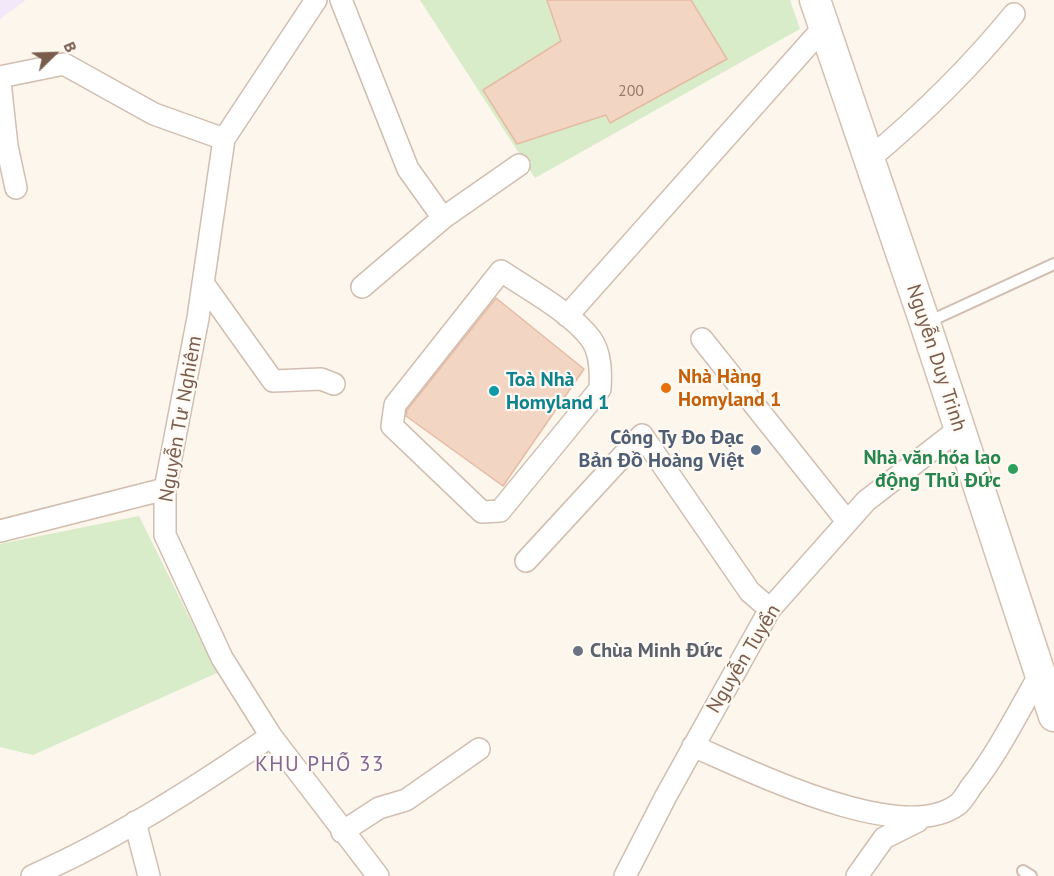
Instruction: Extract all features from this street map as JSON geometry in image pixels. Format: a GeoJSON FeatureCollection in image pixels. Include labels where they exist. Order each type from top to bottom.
{"type":"FeatureCollection","features":[{"type":"Feature","properties":{"kind":"main road","name":"Nguyễn Duy Trinh"},"geometry":{"type":"LineString","coordinates":[[819,14],[925,323],[1054,716]]}},
{"type":"Feature","properties":{"kind":"street","name":"Nguyễn Tư Nghiêm"},"geometry":{"type":"LineString","coordinates":[[316,0],[224,139],[203,284],[165,489],[165,535],[222,658],[271,736],[342,832],[378,876]]}},
{"type":"Feature","properties":{"kind":"street"},"geometry":{"type":"LineString","coordinates":[[341,0],[408,169],[443,218]]}},
{"type":"Feature","properties":{"kind":"street"},"geometry":{"type":"LineString","coordinates":[[567,316],[819,14]]}},
{"type":"Feature","properties":{"kind":"street"},"geometry":{"type":"LineString","coordinates":[[868,160],[908,128],[971,66],[1014,14]]}},
{"type":"Feature","properties":{"kind":"street"},"geometry":{"type":"LineString","coordinates":[[0,77],[64,64],[154,114],[224,139]]}},
{"type":"Feature","properties":{"kind":"street"},"geometry":{"type":"LineString","coordinates":[[0,82],[7,146],[16,188]]}},
{"type":"Feature","properties":{"kind":"street"},"geometry":{"type":"LineString","coordinates":[[362,287],[443,218],[519,165]]}},
{"type":"Feature","properties":{"kind":"street"},"geometry":{"type":"LineString","coordinates":[[501,271],[567,316],[592,340],[602,370],[600,389],[500,512],[482,512],[392,426],[395,405],[501,271]]}},
{"type":"Feature","properties":{"kind":"street"},"geometry":{"type":"LineString","coordinates":[[203,284],[273,381],[321,379],[334,384]]}},
{"type":"Feature","properties":{"kind":"street"},"geometry":{"type":"LineString","coordinates":[[702,339],[846,520]]}},
{"type":"Feature","properties":{"kind":"street","name":"Nguyễn Tuyển"},"geometry":{"type":"LineString","coordinates":[[626,876],[693,746],[770,609],[846,520],[866,501],[959,429]]}},
{"type":"Feature","properties":{"kind":"street"},"geometry":{"type":"LineString","coordinates":[[526,561],[642,435],[750,592],[770,609]]}},
{"type":"Feature","properties":{"kind":"street"},"geometry":{"type":"LineString","coordinates":[[0,531],[165,489]]}},
{"type":"Feature","properties":{"kind":"street"},"geometry":{"type":"LineString","coordinates":[[857,876],[884,838],[921,819],[957,805],[984,771],[1040,674]]}},
{"type":"Feature","properties":{"kind":"street"},"geometry":{"type":"LineString","coordinates":[[32,876],[135,822],[271,736]]}},
{"type":"Feature","properties":{"kind":"street"},"geometry":{"type":"LineString","coordinates":[[693,746],[804,793],[891,818],[921,819]]}},
{"type":"Feature","properties":{"kind":"street"},"geometry":{"type":"LineString","coordinates":[[342,832],[379,808],[406,800],[479,749]]}},
{"type":"Feature","properties":{"kind":"street"},"geometry":{"type":"LineString","coordinates":[[135,822],[148,876]]}},
{"type":"Feature","properties":{"kind":"lane"},"geometry":{"type":"LineString","coordinates":[[925,323],[1054,264]]}},
{"type":"Feature","properties":{"kind":"shaded area"},"geometry":{"type":"Polygon","coordinates":[[[0,0],[26,0],[0,19],[0,0]]]}},
{"type":"Feature","properties":{"kind":"green space"},"geometry":{"type":"Polygon","coordinates":[[[420,0],[790,0],[800,29],[535,178],[420,0]]]}},
{"type":"Feature","properties":{"kind":"green space"},"geometry":{"type":"Polygon","coordinates":[[[139,516],[217,673],[33,755],[0,747],[0,544],[139,516]]]}},
{"type":"Feature","properties":{"kind":"building"},"geometry":{"type":"Polygon","coordinates":[[[547,0],[691,0],[727,59],[610,123],[606,115],[517,144],[483,90],[561,41],[547,0]]]}},
{"type":"Feature","properties":{"kind":"building","name":"Toà Nhà Homyland 1"},"geometry":{"type":"Polygon","coordinates":[[[496,298],[584,369],[503,486],[406,416],[407,410],[496,298]]]}},
{"type":"Feature","properties":{"kind":"place","name":"Nhà Hàng Homyland 1"},"geometry":{"type":"Point","coordinates":[666,388]}},
{"type":"Feature","properties":{"kind":"place","name":"Toà Nhà Homyland 1"},"geometry":{"type":"Point","coordinates":[494,391]}},
{"type":"Feature","properties":{"kind":"place","name":"Công Ty Đo Đạc Bản Đồ Hoàng Việt"},"geometry":{"type":"Point","coordinates":[756,450]}},
{"type":"Feature","properties":{"kind":"place","name":"Nhà văn hóa lao động Thủ Đức"},"geometry":{"type":"Point","coordinates":[1013,469]}},
{"type":"Feature","properties":{"kind":"place","name":"Chùa Minh Đức"},"geometry":{"type":"Point","coordinates":[578,651]}},
{"type":"Feature","properties":{"kind":"district","name":"KHU PHỐ 33"},"geometry":{"type":"Point","coordinates":[320,765]}}]}
